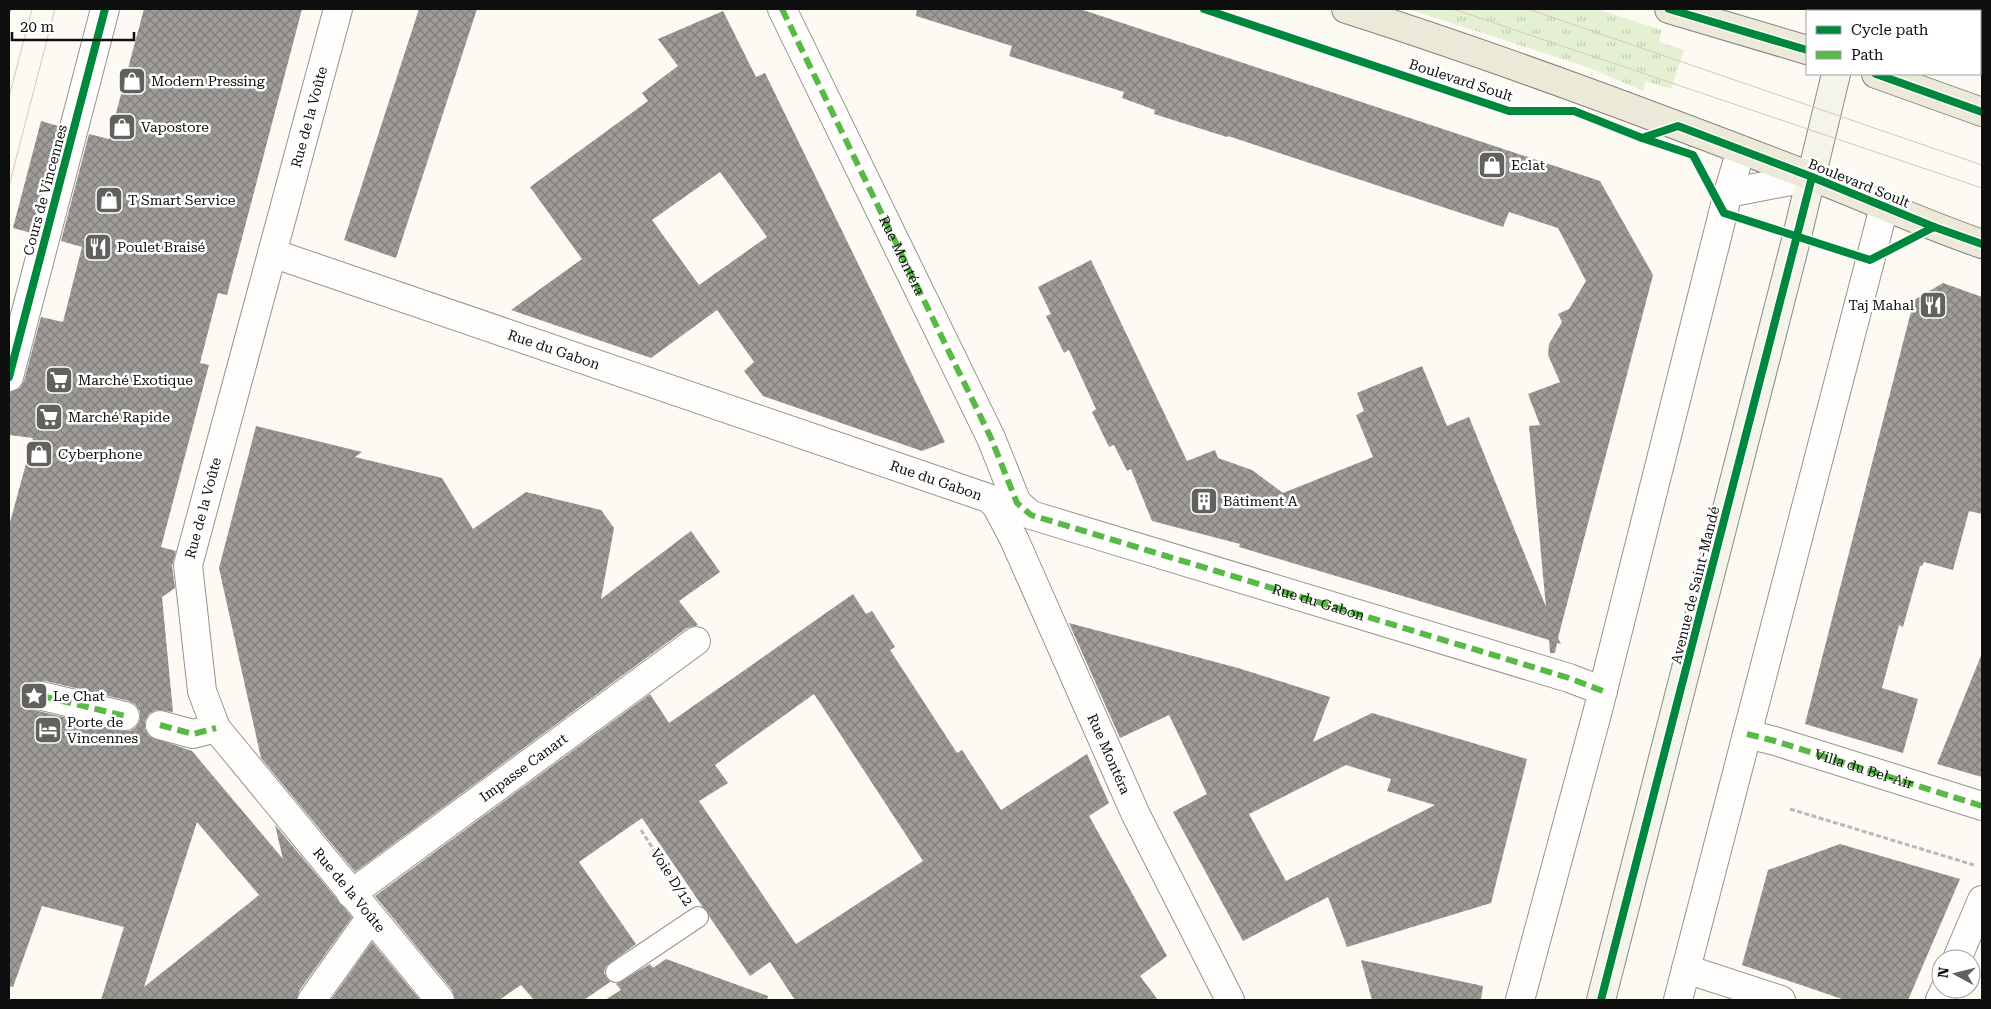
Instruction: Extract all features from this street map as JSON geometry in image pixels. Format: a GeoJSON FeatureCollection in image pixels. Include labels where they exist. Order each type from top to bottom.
{"type":"FeatureCollection","features":[{"type":"Feature","properties":{"kind":"main road","name":"Boulevard Soult"},"geometry":{"type":"LineString","coordinates":[[1346,9],[1482,53],[1812,177],[1884,207],[1982,244]]}},
{"type":"Feature","properties":{"kind":"main road"},"geometry":{"type":"LineString","coordinates":[[1669,9],[1806,50]]}},
{"type":"Feature","properties":{"kind":"main road","name":"Avenue de Saint-Mandé"},"geometry":{"type":"LineString","coordinates":[[1601,1000],[1812,177],[1836,75]]}},
{"type":"Feature","properties":{"kind":"main road"},"geometry":{"type":"LineString","coordinates":[[1879,75],[1982,112]]}},
{"type":"Feature","properties":{"kind":"street","name":"Cours de Vincennes"},"geometry":{"type":"LineString","coordinates":[[9,377],[105,9]]}},
{"type":"Feature","properties":{"kind":"street","name":"Rue de la Voûte"},"geometry":{"type":"LineString","coordinates":[[338,9],[188,565],[202,691],[216,728],[440,1000]]}},
{"type":"Feature","properties":{"kind":"street","name":"Rue Montéra"},"geometry":{"type":"LineString","coordinates":[[782,9],[991,438],[1004,474],[1006,504],[1014,539],[1136,815],[1230,1000]]}},
{"type":"Feature","properties":{"kind":"street"},"geometry":{"type":"LineString","coordinates":[[1520,1000],[1603,692],[1728,193],[1741,150]]}},
{"type":"Feature","properties":{"kind":"street"},"geometry":{"type":"LineString","coordinates":[[1728,193],[1812,177]]}},
{"type":"Feature","properties":{"kind":"street"},"geometry":{"type":"LineString","coordinates":[[1678,1000],[1884,207]]}},
{"type":"Feature","properties":{"kind":"street","name":"Rue du Gabon"},"geometry":{"type":"LineString","coordinates":[[272,253],[1006,504],[1048,521],[1570,678],[1603,692]]}},
{"type":"Feature","properties":{"kind":"street","name":"Impasse Canart"},"geometry":{"type":"LineString","coordinates":[[351,894],[696,641]]}},
{"type":"Feature","properties":{"kind":"street"},"geometry":{"type":"LineString","coordinates":[[42,696],[125,716]]}},
{"type":"Feature","properties":{"kind":"street"},"geometry":{"type":"LineString","coordinates":[[160,725],[193,734],[216,728]]}},
{"type":"Feature","properties":{"kind":"street","name":"Villa du Bel-Air"},"geometry":{"type":"LineString","coordinates":[[1747,734],[1785,744],[1982,806]]}},
{"type":"Feature","properties":{"kind":"street"},"geometry":{"type":"LineString","coordinates":[[1961,949],[1982,900]]}},
{"type":"Feature","properties":{"kind":"street"},"geometry":{"type":"LineString","coordinates":[[312,1000],[371,917]]}},
{"type":"Feature","properties":{"kind":"street"},"geometry":{"type":"LineString","coordinates":[[1686,969],[1781,1000]]}},
{"type":"Feature","properties":{"kind":"lane","name":"Voie D/12"},"geometry":{"type":"LineString","coordinates":[[616,972],[698,917]]}},
{"type":"Feature","properties":{"kind":"path"},"geometry":{"type":"LineString","coordinates":[[1790,809],[1982,868]]}},
{"type":"Feature","properties":{"kind":"green space"},"geometry":{"type":"Polygon","coordinates":[[[1408,9],[1597,9],[1662,30],[1659,42],[1684,50],[1671,89],[1646,81],[1643,91],[1590,68],[1408,9]]]}},
{"type":"Feature","properties":{"kind":"building"},"geometry":{"type":"Polygon","coordinates":[[[144,9],[302,9],[227,295],[218,293],[200,363],[209,365],[161,547],[176,551],[172,566],[175,588],[162,597],[173,712],[156,710],[149,714],[145,721],[145,729],[149,736],[192,751],[283,859],[275,825],[352,917],[299,991],[297,1000],[101,1000],[124,927],[42,906],[13,987],[9,986],[9,526],[33,438],[9,435],[9,392],[20,388],[24,381],[41,317],[63,322],[82,247],[61,241],[89,134],[109,139],[144,9]],[[38,681],[31,685],[27,693],[27,701],[31,707],[38,711],[122,731],[130,731],[136,727],[140,720],[140,711],[135,704],[129,701],[46,681],[38,681]],[[197,822],[144,987],[259,895],[197,822]]]}},
{"type":"Feature","properties":{"kind":"building"},"geometry":{"type":"Polygon","coordinates":[[[419,9],[477,9],[396,258],[344,240],[419,9]]]}},
{"type":"Feature","properties":{"kind":"building"},"geometry":{"type":"Polygon","coordinates":[[[917,9],[1080,9],[1600,181],[1653,275],[1558,638],[1561,644],[1557,643],[1555,653],[1550,653],[1549,640],[1239,547],[1240,544],[1152,521],[1131,469],[1127,471],[1114,445],[1109,447],[1092,412],[1096,409],[1069,350],[1064,353],[1046,316],[1051,314],[1038,287],[1091,260],[1187,461],[1215,450],[1218,458],[1252,470],[1283,493],[1373,457],[1356,415],[1364,411],[1357,393],[1422,366],[1447,426],[1469,417],[1546,607],[1529,426],[1540,425],[1528,394],[1560,382],[1548,355],[1549,344],[1562,322],[1558,314],[1569,309],[1586,281],[1558,228],[1509,212],[1503,227],[1228,136],[1154,114],[1155,110],[1122,98],[1124,92],[1009,56],[1012,46],[916,16],[917,9]]]}},
{"type":"Feature","properties":{"kind":"building"},"geometry":{"type":"Polygon","coordinates":[[[723,11],[756,77],[765,73],[945,442],[922,451],[763,396],[744,371],[754,362],[717,310],[651,358],[511,310],[582,259],[530,187],[648,101],[642,93],[678,66],[658,39],[723,11]],[[720,172],[652,220],[699,285],[767,237],[720,172]]]}},
{"type":"Feature","properties":{"kind":"building"},"geometry":{"type":"Polygon","coordinates":[[[41,121],[58,126],[31,233],[13,228],[41,121]]]}},
{"type":"Feature","properties":{"kind":"building"},"geometry":{"type":"Polygon","coordinates":[[[1943,283],[1982,297],[1982,514],[1969,511],[1953,570],[1924,562],[1920,566],[1903,627],[1899,625],[1882,688],[1918,699],[1903,753],[1805,724],[1914,300],[1943,283]]]}},
{"type":"Feature","properties":{"kind":"building"},"geometry":{"type":"Polygon","coordinates":[[[256,426],[362,452],[355,457],[442,478],[473,529],[526,492],[601,510],[614,528],[601,599],[691,531],[720,572],[679,601],[698,625],[687,628],[355,872],[261,758],[219,568],[256,426]]]}},
{"type":"Feature","properties":{"kind":"building"},"geometry":{"type":"Polygon","coordinates":[[[853,594],[866,614],[872,611],[895,647],[890,650],[957,753],[962,750],[1001,810],[1087,754],[1109,803],[1089,816],[1167,956],[1140,976],[1158,1000],[795,1000],[770,962],[750,976],[642,818],[579,862],[636,944],[606,966],[604,973],[610,982],[584,1000],[534,1000],[521,985],[499,1000],[455,1000],[452,990],[375,896],[650,694],[669,723],[853,594]],[[814,694],[715,765],[728,783],[699,801],[796,944],[923,861],[814,694]]]}},
{"type":"Feature","properties":{"kind":"building"},"geometry":{"type":"Polygon","coordinates":[[[1069,623],[1238,668],[1330,697],[1313,742],[1372,713],[1527,759],[1491,903],[1347,947],[1328,897],[1243,941],[1173,812],[1207,794],[1169,715],[1120,738],[1069,623]],[[1346,765],[1249,814],[1286,881],[1435,805],[1387,791],[1391,779],[1346,765]]]}},
{"type":"Feature","properties":{"kind":"building"},"geometry":{"type":"Polygon","coordinates":[[[1982,656],[1982,777],[1937,764],[1982,656]]]}},
{"type":"Feature","properties":{"kind":"building"},"geometry":{"type":"Polygon","coordinates":[[[1840,844],[1960,879],[1908,1000],[1845,1000],[1742,965],[1768,870],[1840,844]]]}},
{"type":"Feature","properties":{"kind":"building"},"geometry":{"type":"Polygon","coordinates":[[[372,942],[420,1000],[331,1000],[372,942]]]}},
{"type":"Feature","properties":{"kind":"building"},"geometry":{"type":"Polygon","coordinates":[[[666,959],[768,996],[767,1000],[605,1000],[621,990],[616,984],[650,964],[653,968],[666,959]]]}},
{"type":"Feature","properties":{"kind":"building"},"geometry":{"type":"Polygon","coordinates":[[[1361,960],[1483,986],[1481,1000],[1372,1000],[1361,960]]]}},
{"type":"Feature","properties":{"kind":"tram line"},"geometry":{"type":"LineString","coordinates":[[9,97],[32,9]]}},
{"type":"Feature","properties":{"kind":"tram line"},"geometry":{"type":"LineString","coordinates":[[9,186],[55,9]]}},
{"type":"Feature","properties":{"kind":"tram line"},"geometry":{"type":"LineString","coordinates":[[1453,9],[1982,188]]}},
{"type":"Feature","properties":{"kind":"tram line"},"geometry":{"type":"LineString","coordinates":[[1528,9],[1982,165]]}},
{"type":"Feature","properties":{"kind":"marked path"},"geometry":{"type":"LineString","coordinates":[[782,9],[991,438],[1017,503],[1031,515],[1569,678],[1603,691]]}},
{"type":"Feature","properties":{"kind":"marked path"},"geometry":{"type":"LineString","coordinates":[[42,696],[125,716]]}},
{"type":"Feature","properties":{"kind":"marked path"},"geometry":{"type":"LineString","coordinates":[[160,725],[193,734],[216,728]]}},
{"type":"Feature","properties":{"kind":"marked path"},"geometry":{"type":"LineString","coordinates":[[1747,734],[1775,741],[1982,806]]}},
{"type":"Feature","properties":{"kind":"cycle path"},"geometry":{"type":"LineString","coordinates":[[9,377],[105,9]]}},
{"type":"Feature","properties":{"kind":"cycle path"},"geometry":{"type":"LineString","coordinates":[[1204,9],[1509,111],[1574,111],[1642,138],[1678,126],[1812,177],[1934,227],[1982,244]]}},
{"type":"Feature","properties":{"kind":"cycle path"},"geometry":{"type":"LineString","coordinates":[[1669,9],[1806,50]]}},
{"type":"Feature","properties":{"kind":"cycle path"},"geometry":{"type":"LineString","coordinates":[[1879,75],[1982,112]]}},
{"type":"Feature","properties":{"kind":"cycle path"},"geometry":{"type":"LineString","coordinates":[[1642,138],[1693,155],[1724,213],[1870,260],[1934,227]]}},
{"type":"Feature","properties":{"kind":"cycle path"},"geometry":{"type":"LineString","coordinates":[[1601,1000],[1812,177]]}},
{"type":"Feature","properties":{"kind":"place","name":"Modern Pressing"},"geometry":{"type":"Point","coordinates":[132,81]}},
{"type":"Feature","properties":{"kind":"place","name":"Vapostore"},"geometry":{"type":"Point","coordinates":[122,127]}},
{"type":"Feature","properties":{"kind":"place","name":"Eclat"},"geometry":{"type":"Point","coordinates":[1492,165]}},
{"type":"Feature","properties":{"kind":"place","name":"T Smart Service"},"geometry":{"type":"Point","coordinates":[109,200]}},
{"type":"Feature","properties":{"kind":"place","name":"Poulet Braisé"},"geometry":{"type":"Point","coordinates":[98,247]}},
{"type":"Feature","properties":{"kind":"place","name":"Taj Mahal"},"geometry":{"type":"Point","coordinates":[1933,305]}},
{"type":"Feature","properties":{"kind":"place","name":"Marché Exotique"},"geometry":{"type":"Point","coordinates":[59,380]}},
{"type":"Feature","properties":{"kind":"place","name":"Marché Rapide"},"geometry":{"type":"Point","coordinates":[49,417]}},
{"type":"Feature","properties":{"kind":"place","name":"Cyberphone"},"geometry":{"type":"Point","coordinates":[39,454]}},
{"type":"Feature","properties":{"kind":"place","name":"Bâtiment A"},"geometry":{"type":"Point","coordinates":[1204,501]}},
{"type":"Feature","properties":{"kind":"place","name":"Le Chat"},"geometry":{"type":"Point","coordinates":[34,696]}},
{"type":"Feature","properties":{"kind":"place","name":"Porte de Vincennes"},"geometry":{"type":"Point","coordinates":[48,730]}}]}
